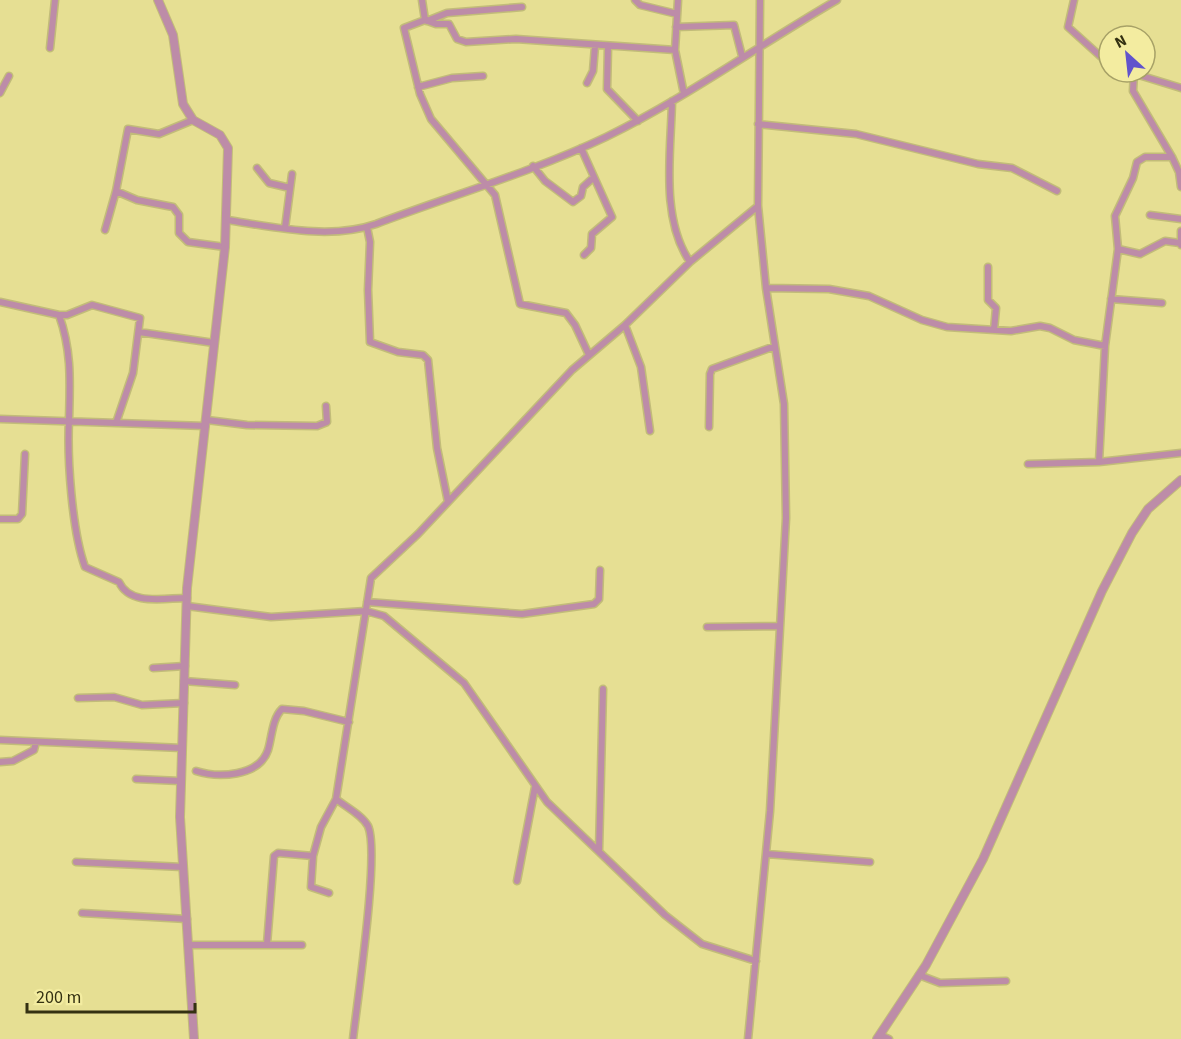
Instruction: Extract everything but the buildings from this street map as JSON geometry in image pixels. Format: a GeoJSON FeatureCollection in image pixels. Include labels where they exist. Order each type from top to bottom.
{"type":"FeatureCollection","features":[{"type":"Feature","properties":{"kind":"street"},"geometry":{"type":"LineString","coordinates":[[50,48],[55,0]]}},
{"type":"Feature","properties":{"kind":"street"},"geometry":{"type":"LineString","coordinates":[[158,0],[173,35],[183,104],[193,120],[220,135],[226,142],[227,220],[187,602],[180,781],[194,1039]]}},
{"type":"Feature","properties":{"kind":"street"},"geometry":{"type":"LineString","coordinates":[[422,0],[426,20]]}},
{"type":"Feature","properties":{"kind":"street"},"geometry":{"type":"LineString","coordinates":[[635,0],[640,5],[677,14]]}},
{"type":"Feature","properties":{"kind":"street"},"geometry":{"type":"LineString","coordinates":[[678,0],[675,50],[684,94]]}},
{"type":"Feature","properties":{"kind":"street"},"geometry":{"type":"LineString","coordinates":[[748,1039],[767,854],[786,489],[784,404],[766,288],[758,206],[760,0]]}},
{"type":"Feature","properties":{"kind":"street"},"geometry":{"type":"LineString","coordinates":[[227,220],[285,228],[340,231],[367,227],[581,148],[638,121],[684,94],[758,45],[837,0]]}},
{"type":"Feature","properties":{"kind":"street"},"geometry":{"type":"LineString","coordinates":[[1074,0],[1068,27],[1097,53]]}},
{"type":"Feature","properties":{"kind":"street"},"geometry":{"type":"LineString","coordinates":[[522,7],[447,13],[404,28],[418,87],[435,126],[495,195],[520,304],[566,313],[575,325],[589,355]]}},
{"type":"Feature","properties":{"kind":"street"},"geometry":{"type":"LineString","coordinates":[[426,20],[436,24],[449,24],[457,39],[462,42],[516,39],[675,50]]}},
{"type":"Feature","properties":{"kind":"street"},"geometry":{"type":"LineString","coordinates":[[676,27],[734,25],[742,56]]}},
{"type":"Feature","properties":{"kind":"street"},"geometry":{"type":"LineString","coordinates":[[587,83],[593,71],[595,46]]}},
{"type":"Feature","properties":{"kind":"street"},"geometry":{"type":"LineString","coordinates":[[608,47],[607,89],[638,121]]}},
{"type":"Feature","properties":{"kind":"street"},"geometry":{"type":"LineString","coordinates":[[0,93],[9,76]]}},
{"type":"Feature","properties":{"kind":"street"},"geometry":{"type":"LineString","coordinates":[[418,87],[452,78],[483,76]]}},
{"type":"Feature","properties":{"kind":"street"},"geometry":{"type":"LineString","coordinates":[[1157,81],[1181,88]]}},
{"type":"Feature","properties":{"kind":"street"},"geometry":{"type":"LineString","coordinates":[[1132,84],[1133,91],[1172,157],[1179,172],[1181,187]]}},
{"type":"Feature","properties":{"kind":"street"},"geometry":{"type":"LineString","coordinates":[[672,101],[671,204],[679,240],[690,262]]}},
{"type":"Feature","properties":{"kind":"street"},"geometry":{"type":"LineString","coordinates":[[105,230],[116,191],[128,129],[159,134],[193,120]]}},
{"type":"Feature","properties":{"kind":"street"},"geometry":{"type":"LineString","coordinates":[[758,124],[856,134],[978,164],[1012,168],[1057,191]]}},
{"type":"Feature","properties":{"kind":"street"},"geometry":{"type":"LineString","coordinates":[[581,148],[612,217],[592,234],[591,248],[584,255]]}},
{"type":"Feature","properties":{"kind":"street"},"geometry":{"type":"LineString","coordinates":[[1099,462],[1105,346],[1118,249],[1115,216],[1132,182],[1137,162],[1145,157],[1172,157]]}},
{"type":"Feature","properties":{"kind":"street"},"geometry":{"type":"LineString","coordinates":[[533,166],[545,181],[573,202],[581,196],[583,187],[594,177]]}},
{"type":"Feature","properties":{"kind":"street"},"geometry":{"type":"LineString","coordinates":[[257,168],[270,183],[290,188]]}},
{"type":"Feature","properties":{"kind":"street"},"geometry":{"type":"LineString","coordinates":[[285,228],[292,174]]}},
{"type":"Feature","properties":{"kind":"street"},"geometry":{"type":"LineString","coordinates":[[116,191],[137,200],[173,207],[179,215],[179,233],[188,242],[225,247]]}},
{"type":"Feature","properties":{"kind":"street"},"geometry":{"type":"LineString","coordinates":[[329,893],[311,887],[313,856],[321,827],[336,799],[371,578],[448,502],[589,355],[626,325],[690,262],[758,206]]}},
{"type":"Feature","properties":{"kind":"street"},"geometry":{"type":"LineString","coordinates":[[1150,215],[1181,219]]}},
{"type":"Feature","properties":{"kind":"street"},"geometry":{"type":"LineString","coordinates":[[367,227],[370,242],[368,291],[370,342],[398,352],[423,355],[428,360],[437,448],[448,502]]}},
{"type":"Feature","properties":{"kind":"street"},"geometry":{"type":"LineString","coordinates":[[1118,249],[1140,254],[1165,241],[1180,244],[1181,231]]}},
{"type":"Feature","properties":{"kind":"street"},"geometry":{"type":"LineString","coordinates":[[988,267],[987,298],[996,308],[994,330]]}},
{"type":"Feature","properties":{"kind":"street"},"geometry":{"type":"LineString","coordinates":[[766,288],[828,289],[869,296],[922,320],[947,327],[994,330],[1050,328],[1074,340],[1105,346]]}},
{"type":"Feature","properties":{"kind":"street"},"geometry":{"type":"LineString","coordinates":[[1111,298],[1162,303]]}},
{"type":"Feature","properties":{"kind":"street"},"geometry":{"type":"LineString","coordinates":[[0,302],[59,315],[67,315],[92,305],[138,317],[141,321],[133,373],[116,423]]}},
{"type":"Feature","properties":{"kind":"street"},"geometry":{"type":"LineString","coordinates":[[59,315],[70,362],[68,422],[76,513],[81,554],[85,567],[119,582],[123,591],[137,598],[187,602],[271,617],[366,611],[384,616],[398,625],[464,683],[490,717],[535,787],[557,813],[689,936],[710,948],[756,961]]}},
{"type":"Feature","properties":{"kind":"street"},"geometry":{"type":"LineString","coordinates":[[626,325],[641,367],[650,431]]}},
{"type":"Feature","properties":{"kind":"street"},"geometry":{"type":"LineString","coordinates":[[140,332],[214,343]]}},
{"type":"Feature","properties":{"kind":"street"},"geometry":{"type":"LineString","coordinates":[[709,427],[712,369],[776,346]]}},
{"type":"Feature","properties":{"kind":"street"},"geometry":{"type":"LineString","coordinates":[[0,419],[116,423],[322,425],[327,422],[326,406]]}},
{"type":"Feature","properties":{"kind":"street"},"geometry":{"type":"LineString","coordinates":[[1028,464],[1099,462],[1181,453]]}},
{"type":"Feature","properties":{"kind":"street"},"geometry":{"type":"LineString","coordinates":[[0,519],[14,520],[22,514],[25,454]]}},
{"type":"Feature","properties":{"kind":"street"},"geometry":{"type":"LineString","coordinates":[[889,1039],[878,1037],[919,975],[987,851],[1102,591],[1132,532],[1148,509],[1181,480]]}},
{"type":"Feature","properties":{"kind":"street"},"geometry":{"type":"LineString","coordinates":[[368,602],[415,608],[462,608],[531,614],[594,604],[599,598],[600,570]]}},
{"type":"Feature","properties":{"kind":"street"},"geometry":{"type":"LineString","coordinates":[[707,627],[779,627]]}},
{"type":"Feature","properties":{"kind":"street"},"geometry":{"type":"LineString","coordinates":[[153,668],[185,666]]}},
{"type":"Feature","properties":{"kind":"street"},"geometry":{"type":"LineString","coordinates":[[184,681],[235,685]]}},
{"type":"Feature","properties":{"kind":"street"},"geometry":{"type":"LineString","coordinates":[[599,851],[603,689]]}},
{"type":"Feature","properties":{"kind":"street"},"geometry":{"type":"LineString","coordinates":[[78,698],[114,698],[142,705],[184,703]]}},
{"type":"Feature","properties":{"kind":"street"},"geometry":{"type":"LineString","coordinates":[[196,771],[228,775],[260,761],[267,753],[277,714],[282,709],[304,711],[349,722]]}},
{"type":"Feature","properties":{"kind":"street"},"geometry":{"type":"LineString","coordinates":[[0,740],[182,748]]}},
{"type":"Feature","properties":{"kind":"street"},"geometry":{"type":"LineString","coordinates":[[0,762],[13,761],[34,750],[36,742]]}},
{"type":"Feature","properties":{"kind":"street"},"geometry":{"type":"LineString","coordinates":[[136,779],[180,781]]}},
{"type":"Feature","properties":{"kind":"street"},"geometry":{"type":"LineString","coordinates":[[517,881],[535,787]]}},
{"type":"Feature","properties":{"kind":"street"},"geometry":{"type":"LineString","coordinates":[[336,799],[364,821],[369,831],[370,843],[369,886],[354,1039]]}},
{"type":"Feature","properties":{"kind":"street"},"geometry":{"type":"LineString","coordinates":[[267,944],[274,856],[278,853],[313,856]]}},
{"type":"Feature","properties":{"kind":"street"},"geometry":{"type":"LineString","coordinates":[[767,854],[870,862]]}},
{"type":"Feature","properties":{"kind":"street"},"geometry":{"type":"LineString","coordinates":[[76,862],[183,867]]}},
{"type":"Feature","properties":{"kind":"street"},"geometry":{"type":"LineString","coordinates":[[81,913],[187,920]]}},
{"type":"Feature","properties":{"kind":"street"},"geometry":{"type":"LineString","coordinates":[[188,945],[302,945]]}},
{"type":"Feature","properties":{"kind":"street"},"geometry":{"type":"LineString","coordinates":[[919,975],[940,983],[1006,981]]}}]}
